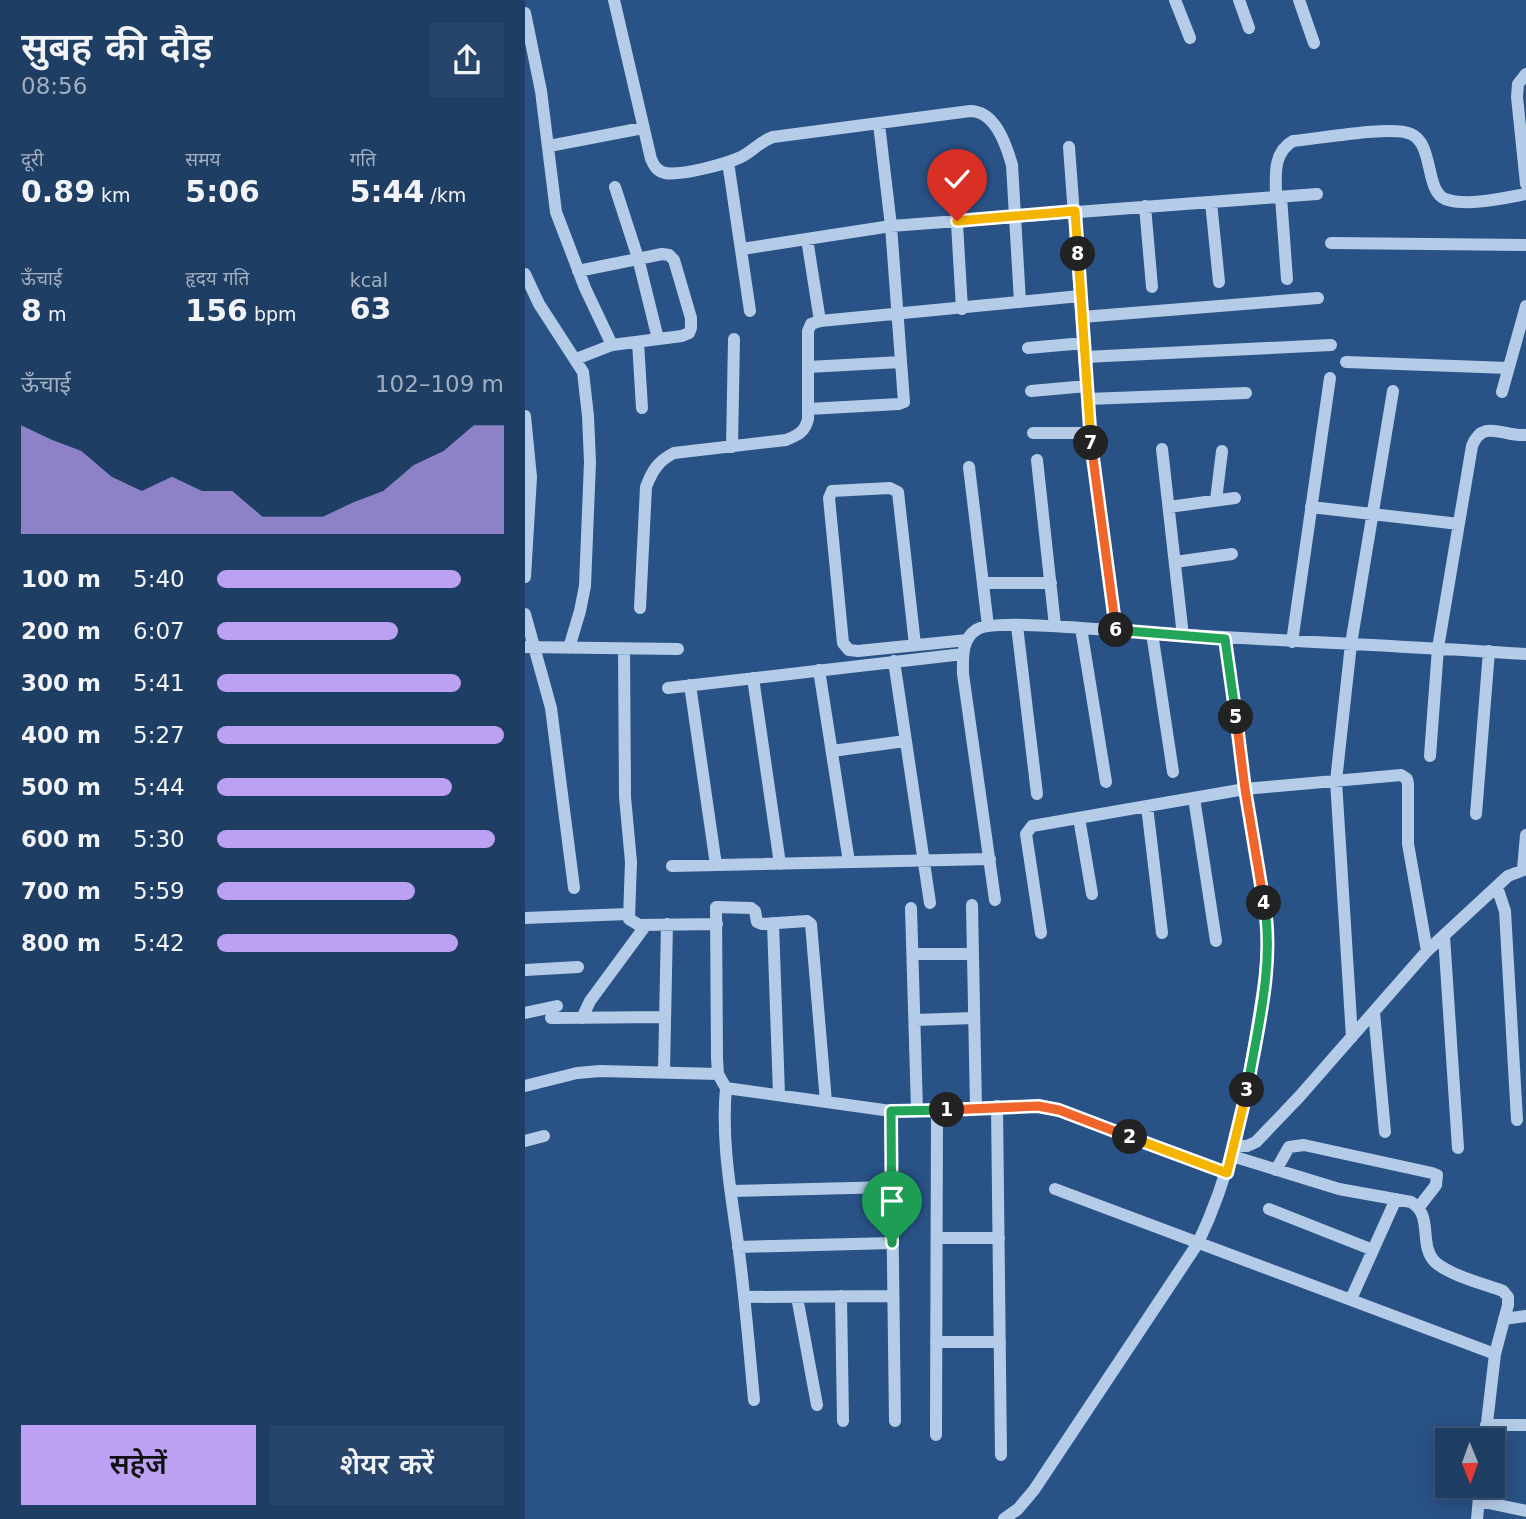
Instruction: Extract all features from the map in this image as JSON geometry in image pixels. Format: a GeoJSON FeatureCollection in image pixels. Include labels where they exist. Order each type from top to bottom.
{"type":"FeatureCollection","features":[{"type":"Feature","properties":{"kind":"street"},"geometry":{"type":"LineString","coordinates":[[614,0],[643,128],[655,168],[663,173],[675,174],[728,162],[741,157],[759,142],[773,137],[970,111],[988,115],[1007,148],[1012,165],[1020,302]]}},
{"type":"Feature","properties":{"kind":"street"},"geometry":{"type":"LineString","coordinates":[[1175,0],[1190,38]]}},
{"type":"Feature","properties":{"kind":"street"},"geometry":{"type":"LineString","coordinates":[[1239,0],[1249,28]]}},
{"type":"Feature","properties":{"kind":"street"},"geometry":{"type":"LineString","coordinates":[[1299,0],[1314,43]]}},
{"type":"Feature","properties":{"kind":"street"},"geometry":{"type":"LineString","coordinates":[[525,13],[541,91],[556,212],[578,271],[612,345]]}},
{"type":"Feature","properties":{"kind":"street"},"geometry":{"type":"LineString","coordinates":[[1526,74],[1518,84],[1517,97],[1526,184]]}},
{"type":"Feature","properties":{"kind":"street"},"geometry":{"type":"LineString","coordinates":[[808,409],[904,402],[891,226],[879,124]]}},
{"type":"Feature","properties":{"kind":"street"},"geometry":{"type":"LineString","coordinates":[[549,146],[643,128]]}},
{"type":"Feature","properties":{"kind":"street"},"geometry":{"type":"LineString","coordinates":[[1287,279],[1279,197],[1279,156],[1293,141],[1391,132],[1413,135],[1425,153],[1439,195],[1445,199],[1480,201],[1526,194]]}},
{"type":"Feature","properties":{"kind":"street"},"geometry":{"type":"LineString","coordinates":[[1069,147],[1090,433],[1116,631]]}},
{"type":"Feature","properties":{"kind":"street"},"geometry":{"type":"LineString","coordinates":[[728,162],[750,311]]}},
{"type":"Feature","properties":{"kind":"street"},"geometry":{"type":"LineString","coordinates":[[954,172],[962,309]]}},
{"type":"Feature","properties":{"kind":"street"},"geometry":{"type":"LineString","coordinates":[[615,187],[638,258],[658,339]]}},
{"type":"Feature","properties":{"kind":"street"},"geometry":{"type":"LineString","coordinates":[[742,249],[891,226],[1317,194]]}},
{"type":"Feature","properties":{"kind":"street"},"geometry":{"type":"LineString","coordinates":[[1211,202],[1219,282]]}},
{"type":"Feature","properties":{"kind":"street"},"geometry":{"type":"LineString","coordinates":[[1145,206],[1152,287]]}},
{"type":"Feature","properties":{"kind":"street"},"geometry":{"type":"LineString","coordinates":[[807,239],[820,321]]}},
{"type":"Feature","properties":{"kind":"street"},"geometry":{"type":"LineString","coordinates":[[1331,243],[1526,245]]}},
{"type":"Feature","properties":{"kind":"street"},"geometry":{"type":"LineString","coordinates":[[576,359],[612,345],[689,333],[691,328],[691,318],[674,260],[669,255],[638,258],[578,271]]}},
{"type":"Feature","properties":{"kind":"street"},"geometry":{"type":"LineString","coordinates":[[525,274],[550,323],[583,372],[590,463],[585,586],[569,648]]}},
{"type":"Feature","properties":{"kind":"street"},"geometry":{"type":"LineString","coordinates":[[639,608],[646,487],[652,471],[663,459],[674,453],[786,440],[799,435],[806,428],[808,331],[811,324],[1080,296]]}},
{"type":"Feature","properties":{"kind":"street"},"geometry":{"type":"LineString","coordinates":[[1082,317],[1318,298]]}},
{"type":"Feature","properties":{"kind":"street"},"geometry":{"type":"LineString","coordinates":[[1501,392],[1526,306]]}},
{"type":"Feature","properties":{"kind":"street"},"geometry":{"type":"LineString","coordinates":[[732,447],[734,339]]}},
{"type":"Feature","properties":{"kind":"street"},"geometry":{"type":"LineString","coordinates":[[638,342],[642,408]]}},
{"type":"Feature","properties":{"kind":"street"},"geometry":{"type":"LineString","coordinates":[[1028,348],[1084,343]]}},
{"type":"Feature","properties":{"kind":"street"},"geometry":{"type":"LineString","coordinates":[[1084,357],[1331,345]]}},
{"type":"Feature","properties":{"kind":"street"},"geometry":{"type":"LineString","coordinates":[[808,367],[901,362]]}},
{"type":"Feature","properties":{"kind":"street"},"geometry":{"type":"LineString","coordinates":[[1346,362],[1509,368]]}},
{"type":"Feature","properties":{"kind":"street"},"geometry":{"type":"LineString","coordinates":[[1292,642],[1330,378]]}},
{"type":"Feature","properties":{"kind":"street"},"geometry":{"type":"LineString","coordinates":[[1031,391],[1246,393]]}},
{"type":"Feature","properties":{"kind":"street"},"geometry":{"type":"LineString","coordinates":[[1352,1037],[1336,781],[1371,515],[1393,391]]}},
{"type":"Feature","properties":{"kind":"street"},"geometry":{"type":"LineString","coordinates":[[525,416],[528,452],[525,577]]}},
{"type":"Feature","properties":{"kind":"street"},"geometry":{"type":"LineString","coordinates":[[1430,756],[1438,648],[1472,446],[1481,431],[1526,435]]}},
{"type":"Feature","properties":{"kind":"street"},"geometry":{"type":"LineString","coordinates":[[1033,433],[1090,433]]}},
{"type":"Feature","properties":{"kind":"street"},"geometry":{"type":"LineString","coordinates":[[1162,449],[1183,636]]}},
{"type":"Feature","properties":{"kind":"street"},"geometry":{"type":"LineString","coordinates":[[1216,500],[1222,451]]}},
{"type":"Feature","properties":{"kind":"street"},"geometry":{"type":"LineString","coordinates":[[1037,460],[1055,626]]}},
{"type":"Feature","properties":{"kind":"street"},"geometry":{"type":"LineString","coordinates":[[969,467],[988,625]]}},
{"type":"Feature","properties":{"kind":"street"},"geometry":{"type":"LineString","coordinates":[[915,645],[898,492],[890,488],[832,491],[829,498],[843,643],[849,650],[858,651],[967,640]]}},
{"type":"Feature","properties":{"kind":"street"},"geometry":{"type":"LineString","coordinates":[[1168,507],[1235,498]]}},
{"type":"Feature","properties":{"kind":"street"},"geometry":{"type":"LineString","coordinates":[[1311,507],[1459,524]]}},
{"type":"Feature","properties":{"kind":"street"},"geometry":{"type":"LineString","coordinates":[[1175,562],[1232,554]]}},
{"type":"Feature","properties":{"kind":"street"},"geometry":{"type":"LineString","coordinates":[[983,583],[1051,583]]}},
{"type":"Feature","properties":{"kind":"street"},"geometry":{"type":"LineString","coordinates":[[525,614],[529,647],[551,708],[574,888]]}},
{"type":"Feature","properties":{"kind":"street"},"geometry":{"type":"LineString","coordinates":[[995,900],[963,674],[963,654],[967,640],[976,630],[988,625],[1055,626],[1225,639],[1526,654]]}},
{"type":"Feature","properties":{"kind":"street"},"geometry":{"type":"LineString","coordinates":[[1017,626],[1037,794]]}},
{"type":"Feature","properties":{"kind":"street"},"geometry":{"type":"LineString","coordinates":[[1081,628],[1106,782]]}},
{"type":"Feature","properties":{"kind":"street"},"geometry":{"type":"LineString","coordinates":[[1152,634],[1173,772]]}},
{"type":"Feature","properties":{"kind":"street"},"geometry":{"type":"LineString","coordinates":[[1004,1519],[1018,1509],[1034,1490],[1198,1242],[1234,1151],[1264,986],[1268,940],[1225,639]]}},
{"type":"Feature","properties":{"kind":"street"},"geometry":{"type":"LineString","coordinates":[[529,647],[678,649]]}},
{"type":"Feature","properties":{"kind":"street"},"geometry":{"type":"LineString","coordinates":[[624,649],[625,797],[631,862],[628,914],[633,922],[646,925],[717,924]]}},
{"type":"Feature","properties":{"kind":"street"},"geometry":{"type":"LineString","coordinates":[[1476,814],[1489,651]]}},
{"type":"Feature","properties":{"kind":"street"},"geometry":{"type":"LineString","coordinates":[[668,688],[963,654]]}},
{"type":"Feature","properties":{"kind":"street"},"geometry":{"type":"LineString","coordinates":[[894,662],[930,903]]}},
{"type":"Feature","properties":{"kind":"street"},"geometry":{"type":"LineString","coordinates":[[819,670],[849,862]]}},
{"type":"Feature","properties":{"kind":"street"},"geometry":{"type":"LineString","coordinates":[[753,678],[780,864]]}},
{"type":"Feature","properties":{"kind":"street"},"geometry":{"type":"LineString","coordinates":[[690,685],[716,865]]}},
{"type":"Feature","properties":{"kind":"street"},"geometry":{"type":"LineString","coordinates":[[832,751],[905,741]]}},
{"type":"Feature","properties":{"kind":"street"},"geometry":{"type":"LineString","coordinates":[[1041,933],[1026,834],[1033,826],[1245,789],[1401,775],[1407,779],[1408,844],[1427,951]]}},
{"type":"Feature","properties":{"kind":"street"},"geometry":{"type":"LineString","coordinates":[[1194,797],[1216,941]]}},
{"type":"Feature","properties":{"kind":"street"},"geometry":{"type":"LineString","coordinates":[[1147,806],[1162,933]]}},
{"type":"Feature","properties":{"kind":"street"},"geometry":{"type":"LineString","coordinates":[[1079,818],[1092,894]]}},
{"type":"Feature","properties":{"kind":"street"},"geometry":{"type":"LineString","coordinates":[[1234,1151],[1256,1142],[1427,951],[1508,876],[1525,869],[1526,835]]}},
{"type":"Feature","properties":{"kind":"street"},"geometry":{"type":"LineString","coordinates":[[672,866],[990,859]]}},
{"type":"Feature","properties":{"kind":"street"},"geometry":{"type":"LineString","coordinates":[[1497,887],[1505,911],[1517,1120]]}},
{"type":"Feature","properties":{"kind":"street"},"geometry":{"type":"LineString","coordinates":[[972,905],[976,1108]]}},
{"type":"Feature","properties":{"kind":"street"},"geometry":{"type":"LineString","coordinates":[[754,1400],[731,1191],[725,1124],[726,1088],[718,1074],[716,907],[751,908],[755,911],[757,922],[762,924],[807,921],[811,924],[826,1102]]}},
{"type":"Feature","properties":{"kind":"street"},"geometry":{"type":"LineString","coordinates":[[911,908],[917,1110]]}},
{"type":"Feature","properties":{"kind":"street"},"geometry":{"type":"LineString","coordinates":[[525,918],[628,914]]}},
{"type":"Feature","properties":{"kind":"street"},"geometry":{"type":"LineString","coordinates":[[773,923],[779,1095]]}},
{"type":"Feature","properties":{"kind":"street"},"geometry":{"type":"LineString","coordinates":[[664,1072],[667,924]]}},
{"type":"Feature","properties":{"kind":"street"},"geometry":{"type":"LineString","coordinates":[[582,1018],[590,1001],[646,925]]}},
{"type":"Feature","properties":{"kind":"street"},"geometry":{"type":"LineString","coordinates":[[1444,936],[1458,1148]]}},
{"type":"Feature","properties":{"kind":"street"},"geometry":{"type":"LineString","coordinates":[[912,954],[973,954]]}},
{"type":"Feature","properties":{"kind":"street"},"geometry":{"type":"LineString","coordinates":[[525,970],[578,967]]}},
{"type":"Feature","properties":{"kind":"street"},"geometry":{"type":"LineString","coordinates":[[525,1013],[557,1006]]}},
{"type":"Feature","properties":{"kind":"street"},"geometry":{"type":"LineString","coordinates":[[1374,1012],[1385,1132]]}},
{"type":"Feature","properties":{"kind":"street"},"geometry":{"type":"LineString","coordinates":[[551,1018],[665,1017]]}},
{"type":"Feature","properties":{"kind":"street"},"geometry":{"type":"LineString","coordinates":[[915,1020],[974,1018]]}},
{"type":"Feature","properties":{"kind":"street"},"geometry":{"type":"LineString","coordinates":[[525,1086],[577,1073],[718,1074]]}},
{"type":"Feature","properties":{"kind":"street"},"geometry":{"type":"LineString","coordinates":[[726,1088],[891,1111],[1038,1106],[1059,1110],[1227,1173]]}},
{"type":"Feature","properties":{"kind":"street"},"geometry":{"type":"LineString","coordinates":[[997,1106],[1002,1455]]}},
{"type":"Feature","properties":{"kind":"street"},"geometry":{"type":"LineString","coordinates":[[936,1435],[937,1110]]}},
{"type":"Feature","properties":{"kind":"street"},"geometry":{"type":"LineString","coordinates":[[891,1111],[895,1421]]}},
{"type":"Feature","properties":{"kind":"street"},"geometry":{"type":"LineString","coordinates":[[525,1141],[544,1136]]}},
{"type":"Feature","properties":{"kind":"street"},"geometry":{"type":"LineString","coordinates":[[1276,1170],[1289,1147],[1304,1145],[1437,1175],[1437,1180],[1419,1207]]}},
{"type":"Feature","properties":{"kind":"street"},"geometry":{"type":"LineString","coordinates":[[1234,1151],[1276,1170],[1339,1189],[1396,1199],[1419,1207],[1424,1216],[1429,1251],[1434,1261],[1446,1269],[1503,1290],[1508,1297],[1495,1354],[1486,1428]]}},
{"type":"Feature","properties":{"kind":"street"},"geometry":{"type":"LineString","coordinates":[[731,1191],[892,1187]]}},
{"type":"Feature","properties":{"kind":"street"},"geometry":{"type":"LineString","coordinates":[[1055,1189],[1495,1354]]}},
{"type":"Feature","properties":{"kind":"street"},"geometry":{"type":"LineString","coordinates":[[1351,1299],[1396,1199]]}},
{"type":"Feature","properties":{"kind":"street"},"geometry":{"type":"LineString","coordinates":[[1269,1209],[1373,1250]]}},
{"type":"Feature","properties":{"kind":"street"},"geometry":{"type":"LineString","coordinates":[[937,1238],[999,1238]]}},
{"type":"Feature","properties":{"kind":"street"},"geometry":{"type":"LineString","coordinates":[[739,1247],[892,1243]]}},
{"type":"Feature","properties":{"kind":"street"},"geometry":{"type":"LineString","coordinates":[[841,1296],[843,1421]]}},
{"type":"Feature","properties":{"kind":"street"},"geometry":{"type":"LineString","coordinates":[[744,1297],[893,1296]]}},
{"type":"Feature","properties":{"kind":"street"},"geometry":{"type":"LineString","coordinates":[[796,1297],[817,1405]]}},
{"type":"Feature","properties":{"kind":"street"},"geometry":{"type":"LineString","coordinates":[[1504,1319],[1526,1316]]}},
{"type":"Feature","properties":{"kind":"street"},"geometry":{"type":"LineString","coordinates":[[936,1342],[1000,1342]]}},
{"type":"Feature","properties":{"kind":"street"},"geometry":{"type":"LineString","coordinates":[[1486,1425],[1526,1425]]}},
{"type":"Feature","properties":{"kind":"street"},"geometry":{"type":"LineString","coordinates":[[1477,1519],[1480,1498]]}},
{"type":"Feature","properties":{"kind":"street"},"geometry":{"type":"LineString","coordinates":[[1479,1502],[1521,1513]]}},
{"type":"Feature","properties":{"kind":"route"},"geometry":{"type":"LineString","coordinates":[[892,1243],[891,1111],[1038,1106],[1059,1110],[1227,1173],[1247,1091],[1264,986],[1268,940],[1225,639],[1116,631],[1090,433],[1075,211],[957,221]]}}]}
